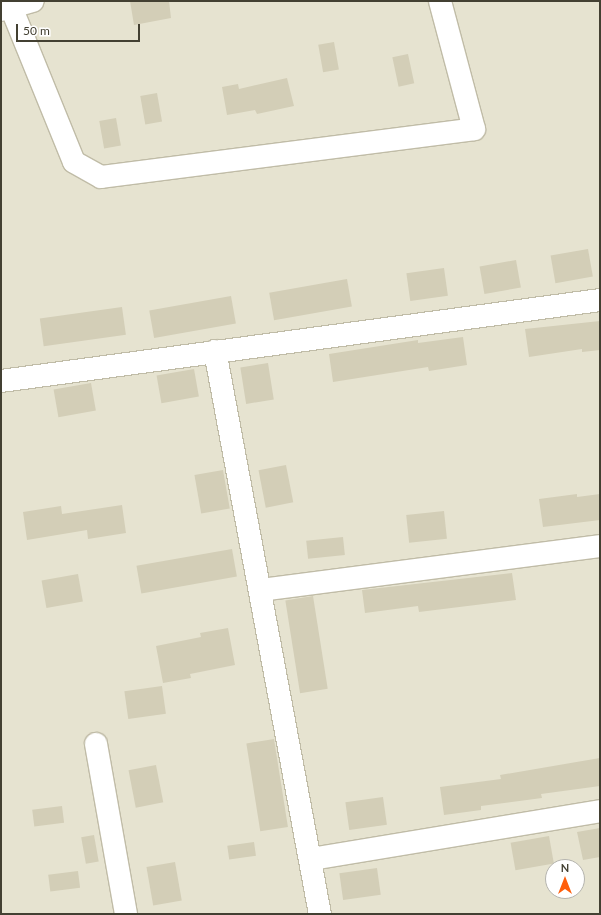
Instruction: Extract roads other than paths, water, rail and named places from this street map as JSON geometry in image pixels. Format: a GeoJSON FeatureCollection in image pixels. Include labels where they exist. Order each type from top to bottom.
{"type":"FeatureCollection","features":[{"type":"Feature","properties":{"kind":"street"},"geometry":{"type":"LineString","coordinates":[[33,1],[6,9],[74,162],[101,177],[474,129],[440,1]]}},
{"type":"Feature","properties":{"kind":"street"},"geometry":{"type":"LineString","coordinates":[[1,381],[600,300]]}},
{"type":"Feature","properties":{"kind":"street"},"geometry":{"type":"LineString","coordinates":[[215,351],[262,590],[320,914]]}},
{"type":"Feature","properties":{"kind":"street"},"geometry":{"type":"LineString","coordinates":[[262,590],[600,546]]}},
{"type":"Feature","properties":{"kind":"street"},"geometry":{"type":"LineString","coordinates":[[96,744],[126,914]]}},
{"type":"Feature","properties":{"kind":"street"},"geometry":{"type":"LineString","coordinates":[[311,859],[600,811]]}}]}
